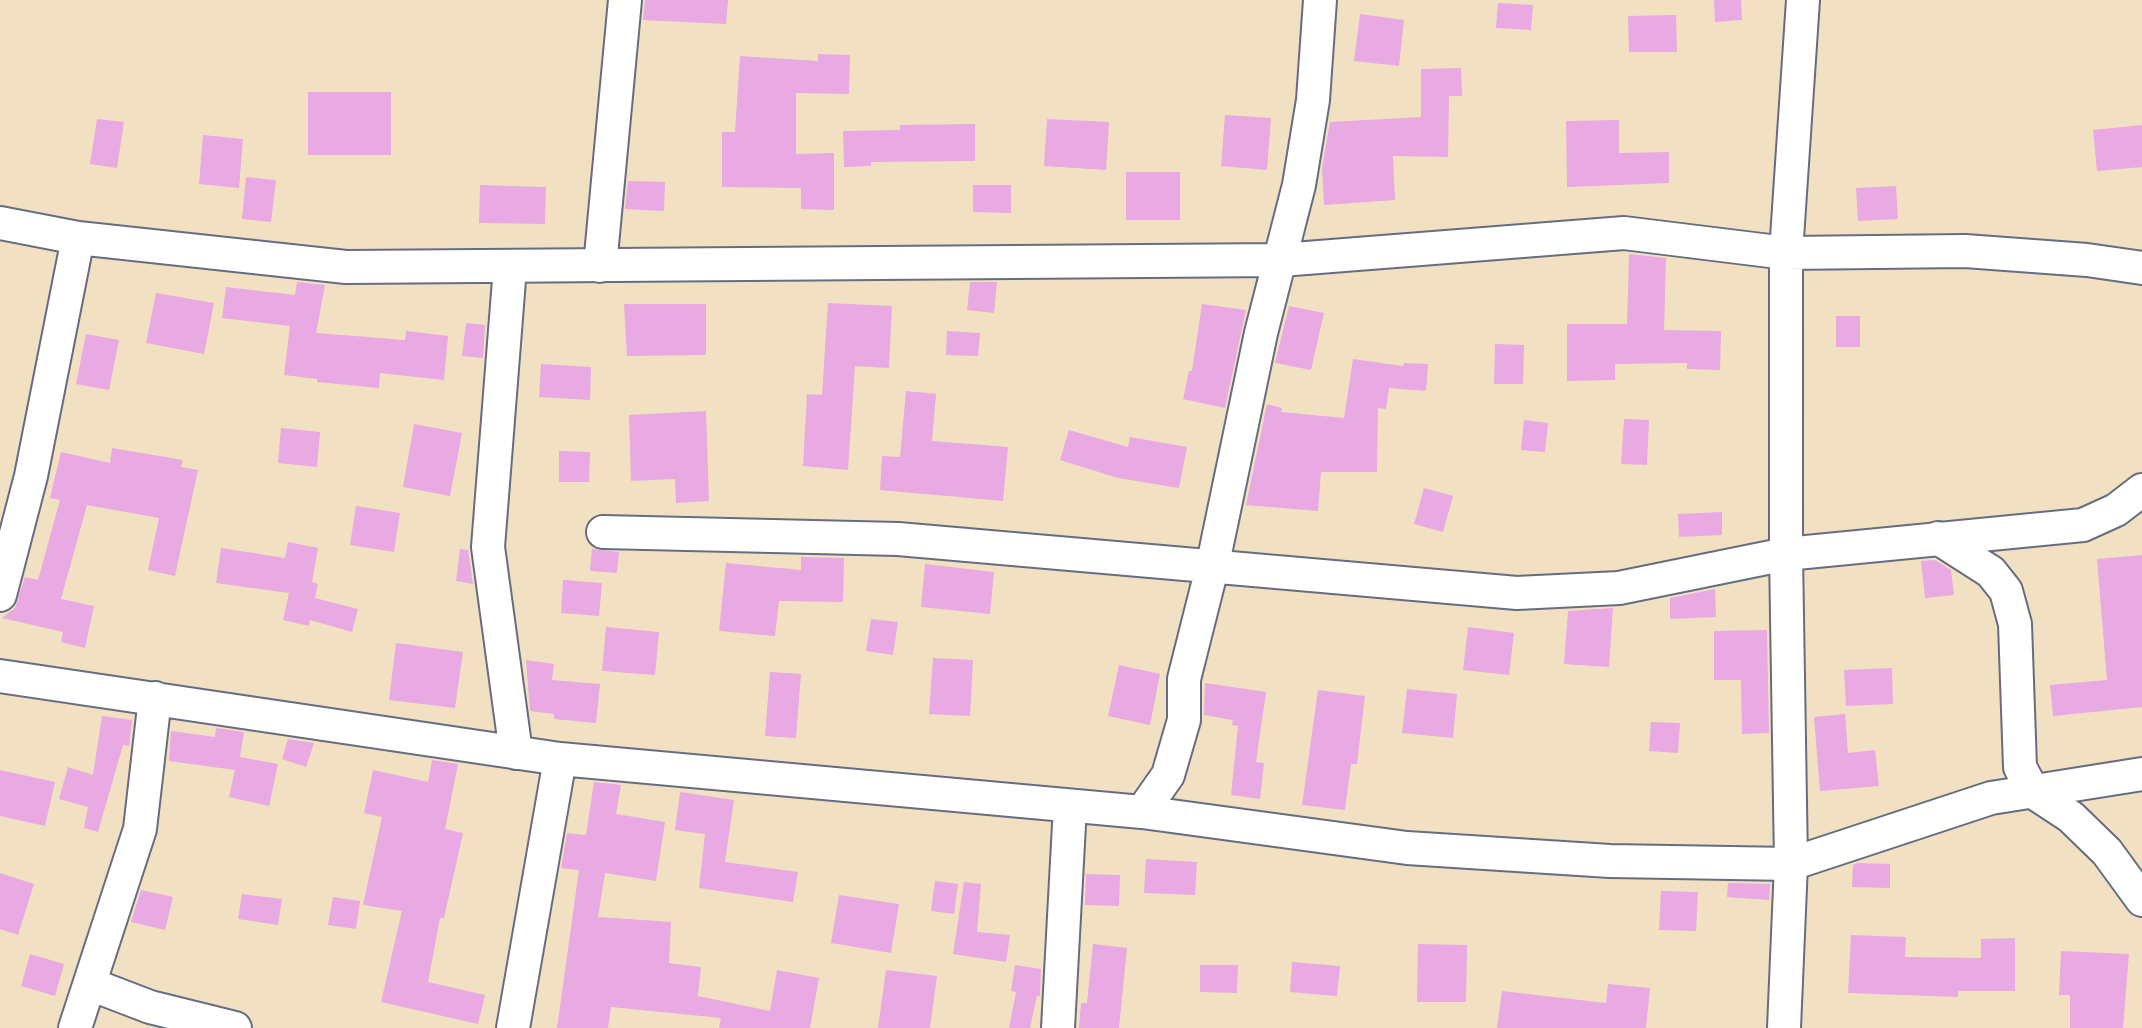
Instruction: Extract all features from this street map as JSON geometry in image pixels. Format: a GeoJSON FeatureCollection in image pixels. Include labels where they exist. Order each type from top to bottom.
{"type":"FeatureCollection","features":[{"type":"Feature","properties":{"kind":"street"},"geometry":{"type":"LineString","coordinates":[[600,266],[624,0]]}},
{"type":"Feature","properties":{"kind":"street"},"geometry":{"type":"LineString","coordinates":[[1142,812],[1168,775],[1184,720],[1184,679],[1212,568],[1261,333],[1299,184],[1313,100],[1320,0]]}},
{"type":"Feature","properties":{"kind":"street"},"geometry":{"type":"LineString","coordinates":[[1784,1028],[1791,864],[1786,253],[1803,0]]}},
{"type":"Feature","properties":{"kind":"street"},"geometry":{"type":"LineString","coordinates":[[0,223],[78,238],[346,267],[1281,260],[1624,233],[1786,253],[1965,251],[2142,268]]}},
{"type":"Feature","properties":{"kind":"street"},"geometry":{"type":"LineString","coordinates":[[0,595],[32,476],[78,238]]}},
{"type":"Feature","properties":{"kind":"street"},"geometry":{"type":"LineString","coordinates":[[510,267],[488,547],[516,752]]}},
{"type":"Feature","properties":{"kind":"street"},"geometry":{"type":"LineString","coordinates":[[604,532],[898,540],[1516,593],[1619,588],[1786,554],[2084,525],[2116,510],[2142,490]]}},
{"type":"Feature","properties":{"kind":"street"},"geometry":{"type":"LineString","coordinates":[[1938,538],[1992,572],[2006,591],[2015,624],[2020,766],[2033,792],[2070,817],[2107,852],[2142,900]]}},
{"type":"Feature","properties":{"kind":"street"},"geometry":{"type":"LineString","coordinates":[[0,676],[560,759],[1142,812],[1407,848],[1610,861],[1791,864],[1991,798],[2142,774]]}},
{"type":"Feature","properties":{"kind":"street"},"geometry":{"type":"LineString","coordinates":[[75,1028],[140,830],[155,698]]}},
{"type":"Feature","properties":{"kind":"street"},"geometry":{"type":"LineString","coordinates":[[514,1028],[560,759]]}},
{"type":"Feature","properties":{"kind":"street"},"geometry":{"type":"LineString","coordinates":[[1058,1028],[1070,806]]}},
{"type":"Feature","properties":{"kind":"street"},"geometry":{"type":"LineString","coordinates":[[90,984],[150,1007],[235,1028]]}},
{"type":"Feature","properties":{"kind":"building"},"geometry":{"type":"Polygon","coordinates":[[[645,0],[728,0],[726,24],[643,20],[645,0]]]}},
{"type":"Feature","properties":{"kind":"building"},"geometry":{"type":"Polygon","coordinates":[[[1714,0],[1741,0],[1742,20],[1715,22],[1714,0]]]}},
{"type":"Feature","properties":{"kind":"building"},"geometry":{"type":"Polygon","coordinates":[[[1498,3],[1533,5],[1531,30],[1496,28],[1498,3]]]}},
{"type":"Feature","properties":{"kind":"building"},"geometry":{"type":"Polygon","coordinates":[[[1360,14],[1404,20],[1399,66],[1354,61],[1360,14]]]}},
{"type":"Feature","properties":{"kind":"building"},"geometry":{"type":"Polygon","coordinates":[[[1676,15],[1677,52],[1629,52],[1628,16],[1676,15]]]}},
{"type":"Feature","properties":{"kind":"building"},"geometry":{"type":"Polygon","coordinates":[[[818,54],[850,55],[849,94],[796,93],[796,154],[834,153],[834,210],[801,209],[801,188],[722,187],[722,132],[735,132],[740,56],[818,61],[818,54]]]}},
{"type":"Feature","properties":{"kind":"building"},"geometry":{"type":"Polygon","coordinates":[[[1461,68],[1462,96],[1449,96],[1448,157],[1393,156],[1395,200],[1324,205],[1322,168],[1330,122],[1421,117],[1421,69],[1461,68]]]}},
{"type":"Feature","properties":{"kind":"building"},"geometry":{"type":"Polygon","coordinates":[[[308,92],[391,92],[391,155],[308,155],[308,92]]]}},
{"type":"Feature","properties":{"kind":"building"},"geometry":{"type":"Polygon","coordinates":[[[1225,115],[1271,118],[1267,170],[1221,166],[1225,115]]]}},
{"type":"Feature","properties":{"kind":"building"},"geometry":{"type":"Polygon","coordinates":[[[97,119],[124,122],[117,168],[90,164],[97,119]]]}},
{"type":"Feature","properties":{"kind":"building"},"geometry":{"type":"Polygon","coordinates":[[[1047,119],[1109,122],[1106,170],[1044,166],[1047,119]]]}},
{"type":"Feature","properties":{"kind":"building"},"geometry":{"type":"Polygon","coordinates":[[[1619,120],[1619,153],[1669,152],[1669,183],[1567,187],[1566,121],[1619,120]]]}},
{"type":"Feature","properties":{"kind":"building"},"geometry":{"type":"Polygon","coordinates":[[[975,124],[975,161],[871,162],[871,166],[844,167],[843,131],[975,124]]]}},
{"type":"Feature","properties":{"kind":"building"},"geometry":{"type":"Polygon","coordinates":[[[2142,125],[2142,167],[2097,171],[2093,130],[2142,125]]]}},
{"type":"Feature","properties":{"kind":"building"},"geometry":{"type":"Polygon","coordinates":[[[203,135],[243,139],[239,188],[199,184],[203,135]]]}},
{"type":"Feature","properties":{"kind":"building"},"geometry":{"type":"Polygon","coordinates":[[[1126,172],[1180,172],[1180,220],[1126,220],[1126,172]]]}},
{"type":"Feature","properties":{"kind":"building"},"geometry":{"type":"Polygon","coordinates":[[[246,177],[276,180],[271,222],[242,219],[246,177]]]}},
{"type":"Feature","properties":{"kind":"building"},"geometry":{"type":"Polygon","coordinates":[[[628,181],[665,182],[664,211],[625,209],[628,181]]]}},
{"type":"Feature","properties":{"kind":"building"},"geometry":{"type":"Polygon","coordinates":[[[480,185],[546,187],[545,224],[479,223],[480,185]]]}},
{"type":"Feature","properties":{"kind":"building"},"geometry":{"type":"Polygon","coordinates":[[[973,185],[1011,185],[1011,213],[973,212],[973,185]]]}},
{"type":"Feature","properties":{"kind":"building"},"geometry":{"type":"Polygon","coordinates":[[[1896,186],[1898,219],[1858,221],[1856,188],[1896,186]]]}},
{"type":"Feature","properties":{"kind":"building"},"geometry":{"type":"Polygon","coordinates":[[[1629,254],[1666,258],[1664,330],[1721,331],[1720,370],[1687,369],[1687,363],[1615,364],[1615,380],[1567,381],[1567,324],[1627,324],[1629,254]]]}},
{"type":"Feature","properties":{"kind":"building"},"geometry":{"type":"Polygon","coordinates":[[[297,282],[325,285],[316,333],[405,340],[406,331],[448,336],[444,380],[380,373],[379,388],[284,375],[290,326],[222,318],[226,287],[295,295],[297,282]]]}},
{"type":"Feature","properties":{"kind":"building"},"geometry":{"type":"Polygon","coordinates":[[[970,282],[997,282],[994,313],[967,310],[970,282]]]}},
{"type":"Feature","properties":{"kind":"building"},"geometry":{"type":"Polygon","coordinates":[[[156,293],[214,303],[204,354],[146,343],[156,293]]]}},
{"type":"Feature","properties":{"kind":"building"},"geometry":{"type":"Polygon","coordinates":[[[828,303],[892,306],[889,368],[855,366],[848,470],[803,466],[807,394],[822,395],[828,303]]]}},
{"type":"Feature","properties":{"kind":"building"},"geometry":{"type":"Polygon","coordinates":[[[624,304],[706,304],[706,355],[627,356],[624,304]]]}},
{"type":"Feature","properties":{"kind":"building"},"geometry":{"type":"Polygon","coordinates":[[[1202,304],[1246,310],[1225,408],[1183,399],[1192,371],[1202,304]]]}},
{"type":"Feature","properties":{"kind":"building"},"geometry":{"type":"Polygon","coordinates":[[[1289,306],[1324,313],[1311,370],[1275,363],[1289,306]]]}},
{"type":"Feature","properties":{"kind":"building"},"geometry":{"type":"Polygon","coordinates":[[[1836,316],[1860,316],[1860,347],[1836,347],[1836,316]]]}},
{"type":"Feature","properties":{"kind":"building"},"geometry":{"type":"Polygon","coordinates":[[[466,323],[485,325],[483,358],[462,356],[466,323]]]}},
{"type":"Feature","properties":{"kind":"building"},"geometry":{"type":"Polygon","coordinates":[[[947,331],[980,333],[978,356],[946,355],[947,331]]]}},
{"type":"Feature","properties":{"kind":"building"},"geometry":{"type":"Polygon","coordinates":[[[86,334],[119,340],[109,390],[76,384],[86,334]]]}},
{"type":"Feature","properties":{"kind":"building"},"geometry":{"type":"Polygon","coordinates":[[[1495,344],[1524,345],[1523,384],[1494,384],[1495,344]]]}},
{"type":"Feature","properties":{"kind":"building"},"geometry":{"type":"Polygon","coordinates":[[[1353,359],[1403,366],[1428,364],[1426,391],[1389,388],[1386,409],[1378,408],[1377,472],[1321,472],[1318,511],[1246,505],[1267,404],[1282,408],[1281,412],[1344,418],[1353,359]]]}},
{"type":"Feature","properties":{"kind":"building"},"geometry":{"type":"Polygon","coordinates":[[[541,364],[591,367],[590,400],[539,397],[541,364]]]}},
{"type":"Feature","properties":{"kind":"building"},"geometry":{"type":"Polygon","coordinates":[[[906,391],[936,394],[932,441],[1008,447],[1003,501],[880,490],[882,456],[900,457],[906,391]]]}},
{"type":"Feature","properties":{"kind":"building"},"geometry":{"type":"Polygon","coordinates":[[[706,411],[709,501],[676,503],[675,479],[631,481],[629,415],[706,411]]]}},
{"type":"Feature","properties":{"kind":"building"},"geometry":{"type":"Polygon","coordinates":[[[1624,419],[1649,420],[1647,465],[1621,464],[1624,419]]]}},
{"type":"Feature","properties":{"kind":"building"},"geometry":{"type":"Polygon","coordinates":[[[1524,420],[1548,423],[1545,452],[1521,450],[1524,420]]]}},
{"type":"Feature","properties":{"kind":"building"},"geometry":{"type":"Polygon","coordinates":[[[414,424],[462,433],[450,496],[403,487],[414,424]]]}},
{"type":"Feature","properties":{"kind":"building"},"geometry":{"type":"Polygon","coordinates":[[[281,428],[320,432],[317,467],[278,463],[281,428]]]}},
{"type":"Feature","properties":{"kind":"building"},"geometry":{"type":"Polygon","coordinates":[[[1069,430],[1128,447],[1130,437],[1187,447],[1179,488],[1118,478],[1060,460],[1069,430]]]}},
{"type":"Feature","properties":{"kind":"building"},"geometry":{"type":"Polygon","coordinates":[[[112,448],[183,460],[181,467],[198,470],[175,576],[148,570],[159,518],[87,505],[61,599],[94,606],[85,648],[61,642],[63,632],[2,618],[15,608],[25,577],[38,580],[60,500],[50,498],[61,452],[110,463],[112,448]]]}},
{"type":"Feature","properties":{"kind":"building"},"geometry":{"type":"Polygon","coordinates":[[[559,451],[590,452],[589,482],[559,482],[559,451]]]}},
{"type":"Feature","properties":{"kind":"building"},"geometry":{"type":"Polygon","coordinates":[[[1424,488],[1453,496],[1443,532],[1414,524],[1424,488]]]}},
{"type":"Feature","properties":{"kind":"building"},"geometry":{"type":"Polygon","coordinates":[[[356,506],[400,513],[394,552],[350,545],[356,506]]]}},
{"type":"Feature","properties":{"kind":"building"},"geometry":{"type":"Polygon","coordinates":[[[1722,512],[1722,535],[1679,537],[1678,514],[1722,512]]]}},
{"type":"Feature","properties":{"kind":"building"},"geometry":{"type":"Polygon","coordinates":[[[288,542],[318,548],[312,582],[318,584],[315,598],[358,609],[352,632],[310,620],[309,626],[283,620],[289,593],[216,583],[221,548],[285,558],[288,542]]]}},
{"type":"Feature","properties":{"kind":"building"},"geometry":{"type":"Polygon","coordinates":[[[460,549],[468,550],[473,584],[456,581],[460,549]]]}},
{"type":"Feature","properties":{"kind":"building"},"geometry":{"type":"Polygon","coordinates":[[[592,549],[619,552],[617,573],[590,571],[592,549]]]}},
{"type":"Feature","properties":{"kind":"building"},"geometry":{"type":"Polygon","coordinates":[[[2142,555],[2142,707],[2053,716],[2050,685],[2107,680],[2097,559],[2142,555]]]}},
{"type":"Feature","properties":{"kind":"building"},"geometry":{"type":"Polygon","coordinates":[[[801,557],[844,558],[843,602],[779,601],[775,636],[719,631],[726,563],[801,570],[801,557]]]}},
{"type":"Feature","properties":{"kind":"building"},"geometry":{"type":"Polygon","coordinates":[[[1935,560],[1951,570],[1954,595],[1925,598],[1921,561],[1935,560]]]}},
{"type":"Feature","properties":{"kind":"building"},"geometry":{"type":"Polygon","coordinates":[[[925,564],[994,572],[990,614],[921,607],[925,564]]]}},
{"type":"Feature","properties":{"kind":"building"},"geometry":{"type":"Polygon","coordinates":[[[563,580],[602,583],[599,616],[561,613],[563,580]]]}},
{"type":"Feature","properties":{"kind":"building"},"geometry":{"type":"Polygon","coordinates":[[[1715,589],[1716,617],[1670,619],[1670,598],[1715,589]]]}},
{"type":"Feature","properties":{"kind":"building"},"geometry":{"type":"Polygon","coordinates":[[[1613,608],[1609,667],[1564,664],[1568,611],[1613,608]]]}},
{"type":"Feature","properties":{"kind":"building"},"geometry":{"type":"Polygon","coordinates":[[[871,619],[898,622],[893,655],[866,651],[871,619]]]}},
{"type":"Feature","properties":{"kind":"building"},"geometry":{"type":"Polygon","coordinates":[[[606,627],[659,632],[655,675],[602,671],[606,627]]]}},
{"type":"Feature","properties":{"kind":"building"},"geometry":{"type":"Polygon","coordinates":[[[1468,627],[1514,633],[1509,675],[1463,670],[1468,627]]]}},
{"type":"Feature","properties":{"kind":"building"},"geometry":{"type":"Polygon","coordinates":[[[1767,630],[1769,733],[1742,734],[1741,680],[1714,680],[1714,631],[1767,630]]]}},
{"type":"Feature","properties":{"kind":"building"},"geometry":{"type":"Polygon","coordinates":[[[396,643],[463,652],[455,708],[389,700],[396,643]]]}},
{"type":"Feature","properties":{"kind":"building"},"geometry":{"type":"Polygon","coordinates":[[[933,658],[973,660],[970,716],[929,714],[933,658]]]}},
{"type":"Feature","properties":{"kind":"building"},"geometry":{"type":"Polygon","coordinates":[[[526,660],[554,664],[552,680],[600,684],[596,723],[554,719],[554,714],[530,711],[526,660]]]}},
{"type":"Feature","properties":{"kind":"building"},"geometry":{"type":"Polygon","coordinates":[[[1119,665],[1160,674],[1150,725],[1108,716],[1119,665]]]}},
{"type":"Feature","properties":{"kind":"building"},"geometry":{"type":"Polygon","coordinates":[[[1892,668],[1893,704],[1846,706],[1844,670],[1892,668]]]}},
{"type":"Feature","properties":{"kind":"building"},"geometry":{"type":"Polygon","coordinates":[[[770,672],[801,674],[796,738],[765,736],[770,672]]]}},
{"type":"Feature","properties":{"kind":"building"},"geometry":{"type":"Polygon","coordinates":[[[1205,683],[1266,692],[1256,762],[1264,763],[1260,799],[1231,795],[1238,726],[1232,725],[1233,720],[1204,715],[1205,683]]]}},
{"type":"Feature","properties":{"kind":"building"},"geometry":{"type":"Polygon","coordinates":[[[1407,689],[1457,694],[1453,738],[1402,733],[1407,689]]]}},
{"type":"Feature","properties":{"kind":"building"},"geometry":{"type":"Polygon","coordinates":[[[1318,690],[1365,696],[1357,764],[1351,764],[1345,810],[1302,805],[1318,690]]]}},
{"type":"Feature","properties":{"kind":"building"},"geometry":{"type":"Polygon","coordinates":[[[1845,714],[1848,753],[1875,750],[1879,786],[1820,791],[1814,717],[1845,714]]]}},
{"type":"Feature","properties":{"kind":"building"},"geometry":{"type":"Polygon","coordinates":[[[102,716],[132,720],[129,746],[123,745],[98,832],[84,828],[88,807],[59,799],[68,767],[93,775],[102,716]]]}},
{"type":"Feature","properties":{"kind":"building"},"geometry":{"type":"Polygon","coordinates":[[[1651,722],[1680,723],[1678,753],[1649,751],[1651,722]]]}},
{"type":"Feature","properties":{"kind":"building"},"geometry":{"type":"Polygon","coordinates":[[[216,728],[244,732],[240,757],[278,764],[269,806],[229,797],[235,770],[169,761],[171,731],[215,737],[216,728]]]}},
{"type":"Feature","properties":{"kind":"building"},"geometry":{"type":"Polygon","coordinates":[[[288,739],[314,743],[306,767],[282,759],[288,739]]]}},
{"type":"Feature","properties":{"kind":"building"},"geometry":{"type":"Polygon","coordinates":[[[432,760],[458,764],[445,829],[463,833],[428,982],[485,995],[478,1024],[381,1002],[402,911],[363,905],[382,817],[364,813],[373,770],[428,782],[432,760]]]}},
{"type":"Feature","properties":{"kind":"building"},"geometry":{"type":"Polygon","coordinates":[[[0,770],[55,782],[45,826],[0,816],[0,770]]]}},
{"type":"Feature","properties":{"kind":"building"},"geometry":{"type":"Polygon","coordinates":[[[594,782],[621,785],[616,814],[665,822],[656,881],[605,873],[598,917],[671,922],[669,963],[701,967],[698,996],[770,1011],[777,970],[819,978],[810,1028],[719,1028],[721,1018],[611,1007],[608,1028],[557,1028],[579,870],[561,868],[567,833],[586,835],[594,782]]]}},
{"type":"Feature","properties":{"kind":"building"},"geometry":{"type":"Polygon","coordinates":[[[680,792],[734,800],[725,862],[798,872],[793,902],[699,888],[705,834],[675,830],[680,792]]]}},
{"type":"Feature","properties":{"kind":"building"},"geometry":{"type":"Polygon","coordinates":[[[1146,859],[1197,862],[1195,895],[1144,893],[1146,859]]]}},
{"type":"Feature","properties":{"kind":"building"},"geometry":{"type":"Polygon","coordinates":[[[1890,864],[1890,888],[1852,887],[1853,865],[1890,864]]]}},
{"type":"Feature","properties":{"kind":"building"},"geometry":{"type":"Polygon","coordinates":[[[0,873],[34,884],[18,935],[0,929],[0,873]]]}},
{"type":"Feature","properties":{"kind":"building"},"geometry":{"type":"Polygon","coordinates":[[[1086,874],[1120,875],[1119,906],[1085,905],[1086,874]]]}},
{"type":"Feature","properties":{"kind":"building"},"geometry":{"type":"Polygon","coordinates":[[[935,881],[958,884],[954,914],[931,911],[935,881]]]}},
{"type":"Feature","properties":{"kind":"building"},"geometry":{"type":"Polygon","coordinates":[[[964,882],[981,884],[977,932],[1010,935],[1006,962],[953,954],[964,882]]]}},
{"type":"Feature","properties":{"kind":"building"},"geometry":{"type":"Polygon","coordinates":[[[1728,883],[1770,884],[1769,900],[1727,897],[1728,883]]]}},
{"type":"Feature","properties":{"kind":"building"},"geometry":{"type":"Polygon","coordinates":[[[141,890],[173,897],[165,930],[131,922],[141,890]]]}},
{"type":"Feature","properties":{"kind":"building"},"geometry":{"type":"Polygon","coordinates":[[[1661,891],[1698,892],[1696,931],[1659,930],[1661,891]]]}},
{"type":"Feature","properties":{"kind":"building"},"geometry":{"type":"Polygon","coordinates":[[[242,894],[282,899],[278,925],[238,919],[242,894]]]}},
{"type":"Feature","properties":{"kind":"building"},"geometry":{"type":"Polygon","coordinates":[[[839,895],[899,904],[891,953],[831,943],[839,895]]]}},
{"type":"Feature","properties":{"kind":"building"},"geometry":{"type":"Polygon","coordinates":[[[333,897],[360,901],[356,929],[328,925],[333,897]]]}},
{"type":"Feature","properties":{"kind":"building"},"geometry":{"type":"Polygon","coordinates":[[[1851,935],[1906,937],[1905,957],[1981,958],[1981,939],[2015,938],[2015,991],[1958,991],[1958,997],[1848,993],[1851,935]]]}},
{"type":"Feature","properties":{"kind":"building"},"geometry":{"type":"Polygon","coordinates":[[[1093,944],[1127,948],[1119,1028],[1079,1028],[1081,1003],[1087,1003],[1093,944]]]}},
{"type":"Feature","properties":{"kind":"building"},"geometry":{"type":"Polygon","coordinates":[[[1418,944],[1467,945],[1466,1002],[1417,1002],[1418,944]]]}},
{"type":"Feature","properties":{"kind":"building"},"geometry":{"type":"Polygon","coordinates":[[[2061,951],[2129,954],[2123,1028],[2070,1028],[2070,995],[2059,995],[2061,951]]]}},
{"type":"Feature","properties":{"kind":"building"},"geometry":{"type":"Polygon","coordinates":[[[30,954],[64,964],[55,996],[21,986],[30,954]]]}},
{"type":"Feature","properties":{"kind":"building"},"geometry":{"type":"Polygon","coordinates":[[[1292,962],[1340,966],[1337,996],[1290,992],[1292,962]]]}},
{"type":"Feature","properties":{"kind":"building"},"geometry":{"type":"Polygon","coordinates":[[[1015,965],[1041,969],[1040,996],[1030,1028],[1009,1028],[1016,992],[1011,991],[1015,965]]]}},
{"type":"Feature","properties":{"kind":"building"},"geometry":{"type":"Polygon","coordinates":[[[1200,965],[1238,965],[1237,993],[1200,992],[1200,965]]]}},
{"type":"Feature","properties":{"kind":"building"},"geometry":{"type":"Polygon","coordinates":[[[886,970],[937,976],[930,1028],[878,1028],[886,970]]]}},
{"type":"Feature","properties":{"kind":"building"},"geometry":{"type":"Polygon","coordinates":[[[1608,984],[1650,988],[1646,1028],[1497,1028],[1502,991],[1606,1003],[1608,984]]]}}]}
